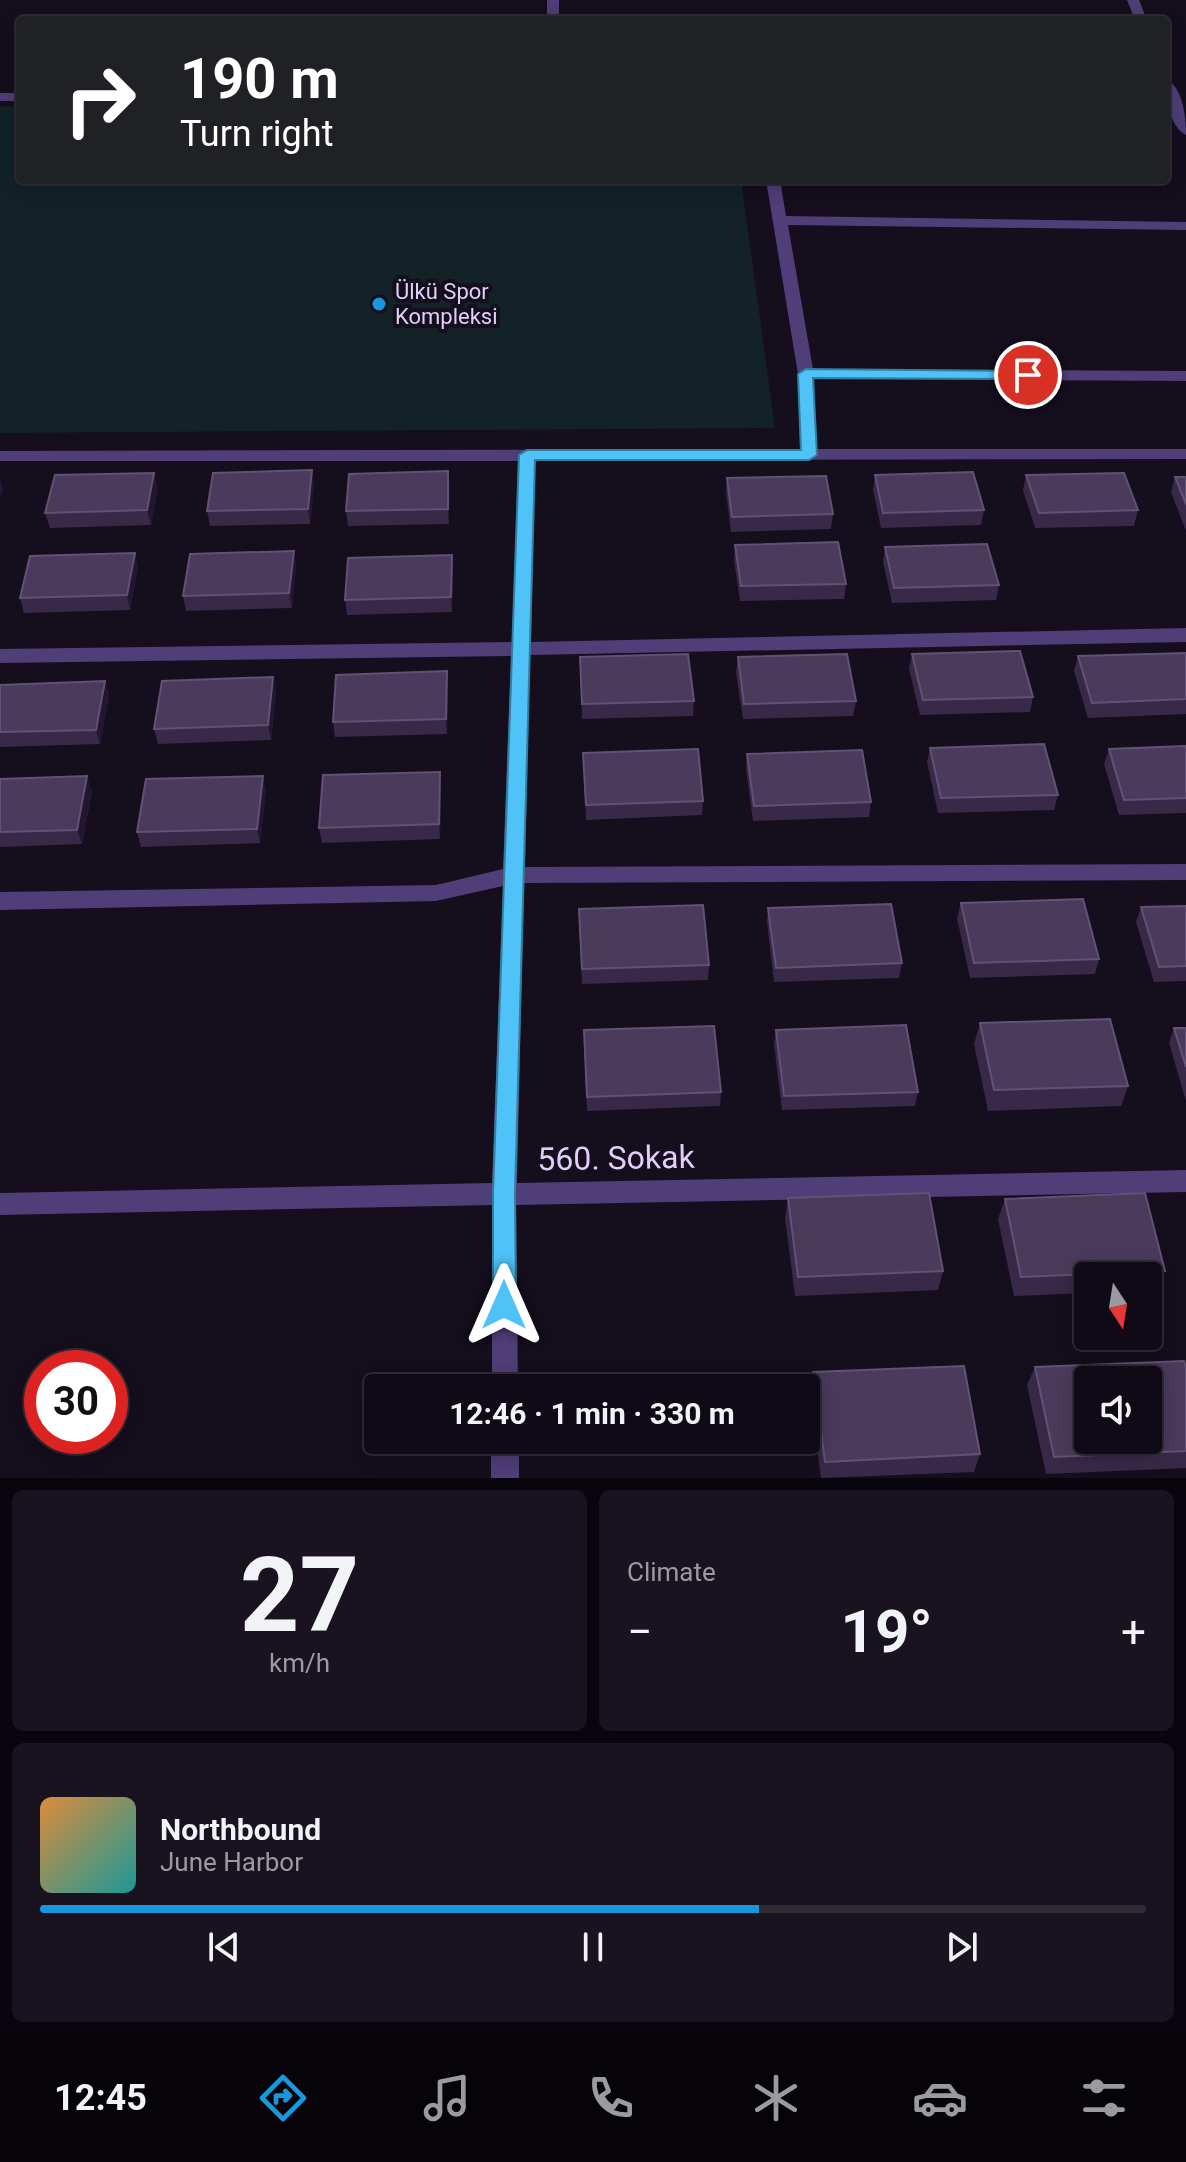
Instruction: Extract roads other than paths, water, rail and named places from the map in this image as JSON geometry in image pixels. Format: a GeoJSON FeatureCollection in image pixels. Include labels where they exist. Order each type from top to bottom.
{"type":"FeatureCollection","features":[{"type":"Feature","properties":{"kind":"street"},"geometry":{"type":"LineString","coordinates":[[1175,100],[1186,131]]}},
{"type":"Feature","properties":{"kind":"street"},"geometry":{"type":"LineString","coordinates":[[774,184],[806,374],[809,455]]}},
{"type":"Feature","properties":{"kind":"street"},"geometry":{"type":"LineString","coordinates":[[780,220],[1186,226]]}},
{"type":"Feature","properties":{"kind":"street"},"geometry":{"type":"LineString","coordinates":[[806,374],[1186,376]]}},
{"type":"Feature","properties":{"kind":"street"},"geometry":{"type":"LineString","coordinates":[[0,456],[1186,454]]}},
{"type":"Feature","properties":{"kind":"street"},"geometry":{"type":"LineString","coordinates":[[505,1374],[504,1194],[527,455]]}},
{"type":"Feature","properties":{"kind":"street"},"geometry":{"type":"LineString","coordinates":[[0,656],[1186,635]]}},
{"type":"Feature","properties":{"kind":"street"},"geometry":{"type":"LineString","coordinates":[[0,901],[436,893],[513,875],[1186,872]]}},
{"type":"Feature","properties":{"kind":"street","name":"560. Sokak"},"geometry":{"type":"LineString","coordinates":[[0,1204],[1186,1181]]}},
{"type":"Feature","properties":{"kind":"street"},"geometry":{"type":"LineString","coordinates":[[505,1454],[505,1478]]}},
{"type":"Feature","properties":{"kind":"place","name":"Ülkü Spor Kompleksi"},"geometry":{"type":"Point","coordinates":[379,304]}}]}
